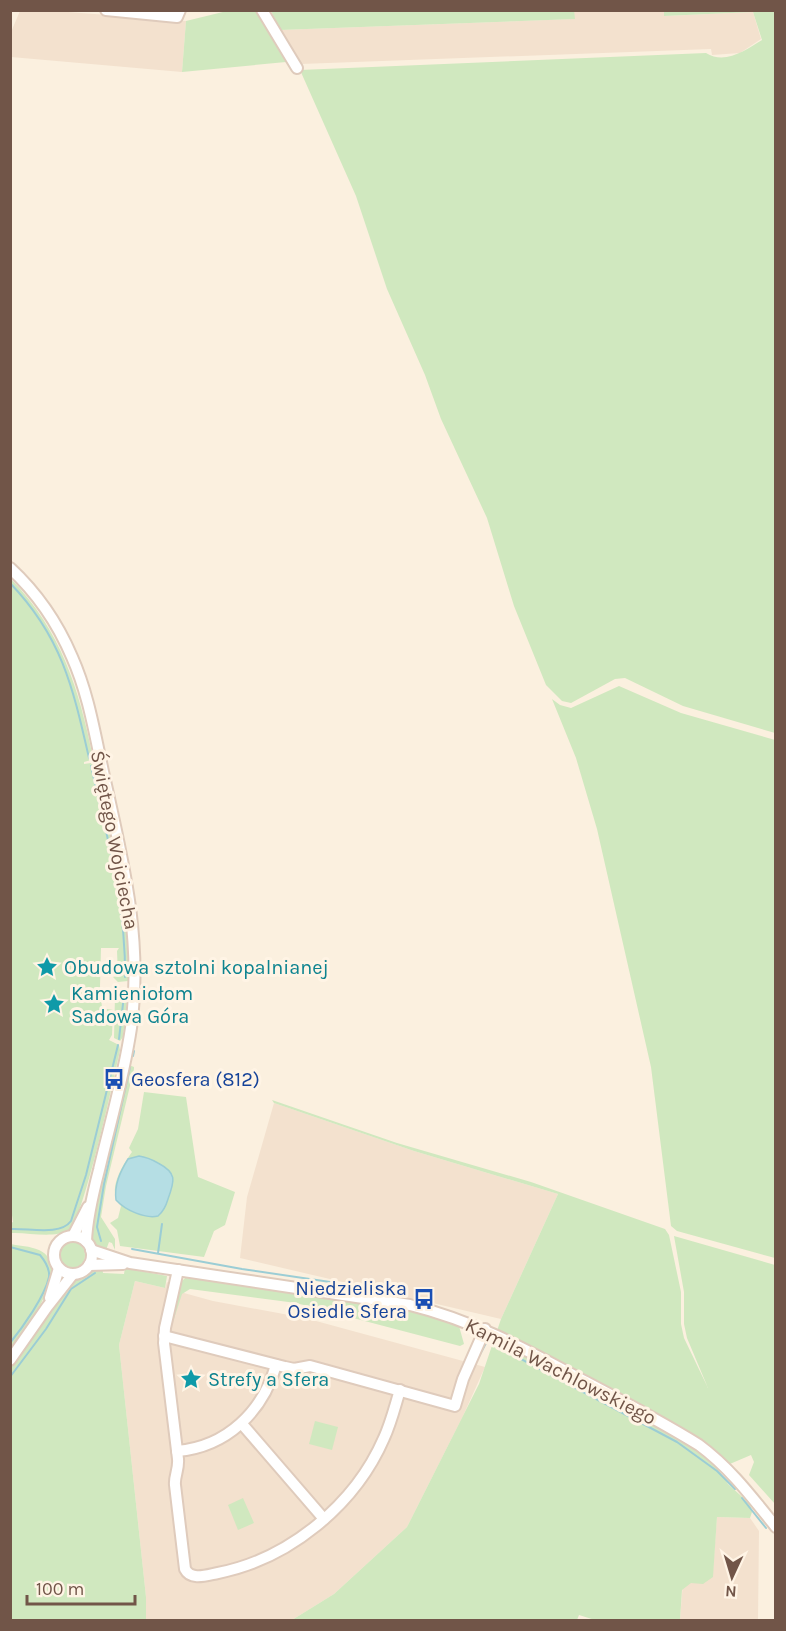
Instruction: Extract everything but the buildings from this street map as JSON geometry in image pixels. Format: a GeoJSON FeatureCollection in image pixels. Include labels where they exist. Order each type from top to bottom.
{"type":"FeatureCollection","features":[{"type":"Feature","properties":{"kind":"street"},"geometry":{"type":"LineString","coordinates":[[106,10],[177,17],[180,10]]}},
{"type":"Feature","properties":{"kind":"street"},"geometry":{"type":"LineString","coordinates":[[262,10],[297,68]]}},
{"type":"Feature","properties":{"kind":"street","name":"Świętego Wojciecha"},"geometry":{"type":"LineString","coordinates":[[10,568],[50,615],[78,672],[92,722],[132,910],[135,968],[131,1028],[91,1202],[88,1246]]}},
{"type":"Feature","properties":{"kind":"street","name":"Świętego Wojciecha"},"geometry":{"type":"LineString","coordinates":[[73,1236],[91,1202]]}},
{"type":"Feature","properties":{"kind":"street"},"geometry":{"type":"LineString","coordinates":[[10,1360],[46,1307],[73,1274],[82,1271],[88,1265],[91,1259],[88,1246],[73,1236],[62,1239],[55,1248],[54,1257],[59,1268],[73,1274]]}},
{"type":"Feature","properties":{"kind":"street","name":"Kamila Wachlowskiego"},"geometry":{"type":"LineString","coordinates":[[88,1246],[130,1263]]}},
{"type":"Feature","properties":{"kind":"street","name":"Kamila Wachlowskiego"},"geometry":{"type":"LineString","coordinates":[[88,1265],[130,1263],[410,1305],[445,1314],[485,1329],[699,1445],[739,1480],[776,1527]]}},
{"type":"Feature","properties":{"kind":"street"},"geometry":{"type":"LineString","coordinates":[[46,1307],[59,1268]]}},
{"type":"Feature","properties":{"kind":"street"},"geometry":{"type":"LineString","coordinates":[[178,1270],[164,1336],[179,1470],[175,1478],[175,1485],[184,1569],[191,1576],[225,1571],[259,1560],[284,1549],[324,1519],[367,1470],[384,1438],[400,1390]]}},
{"type":"Feature","properties":{"kind":"street"},"geometry":{"type":"LineString","coordinates":[[164,1336],[294,1369],[310,1366],[455,1406],[463,1380],[485,1329]]}},
{"type":"Feature","properties":{"kind":"street"},"geometry":{"type":"LineString","coordinates":[[177,1451],[206,1445],[242,1424],[265,1395],[276,1365]]}},
{"type":"Feature","properties":{"kind":"street"},"geometry":{"type":"LineString","coordinates":[[242,1424],[324,1519]]}},
{"type":"Feature","properties":{"kind":"shaded area"},"geometry":{"type":"Polygon","coordinates":[[[664,10],[665,16],[753,12],[761,39],[740,53],[712,55],[711,49],[301,64],[280,30],[574,19],[574,11],[664,10]]]}},
{"type":"Feature","properties":{"kind":"shaded area"},"geometry":{"type":"Polygon","coordinates":[[[20,11],[55,11],[186,21],[182,72],[11,57],[11,32],[20,11]]]}},
{"type":"Feature","properties":{"kind":"shaded area"},"geometry":{"type":"Polygon","coordinates":[[[274,1103],[414,1151],[558,1194],[501,1319],[240,1258],[247,1197],[274,1103]]]}},
{"type":"Feature","properties":{"kind":"shaded area"},"geometry":{"type":"Polygon","coordinates":[[[135,1281],[165,1288],[167,1282],[185,1287],[184,1293],[213,1301],[305,1318],[485,1367],[407,1527],[334,1594],[292,1620],[146,1620],[146,1597],[119,1345],[135,1281]]]}},
{"type":"Feature","properties":{"kind":"shaded area"},"geometry":{"type":"Polygon","coordinates":[[[717,1517],[750,1518],[759,1531],[758,1620],[680,1620],[684,1569],[713,1570],[717,1517]]]}},
{"type":"Feature","properties":{"kind":"green space"},"geometry":{"type":"Polygon","coordinates":[[[574,10],[575,19],[280,30],[271,11],[574,10]]]}},
{"type":"Feature","properties":{"kind":"green space"},"geometry":{"type":"Polygon","coordinates":[[[227,11],[259,11],[286,62],[182,72],[186,21],[227,11]]]}},
{"type":"Feature","properties":{"kind":"green space"},"geometry":{"type":"Polygon","coordinates":[[[664,11],[775,11],[775,733],[683,706],[625,678],[615,679],[571,703],[562,701],[546,685],[514,606],[487,518],[441,419],[425,375],[387,289],[356,196],[300,70],[706,53],[728,57],[762,40],[753,12],[664,16],[664,11]]]}},
{"type":"Feature","properties":{"kind":"green space"},"geometry":{"type":"Polygon","coordinates":[[[11,579],[43,619],[66,662],[74,684],[93,758],[84,764],[94,764],[118,871],[129,952],[129,979],[118,982],[113,977],[118,976],[117,951],[119,948],[101,948],[102,1008],[113,1010],[112,1035],[109,1040],[119,1045],[120,1050],[98,1146],[75,1221],[69,1230],[48,1235],[11,1233],[13,1222],[11,1208],[11,579]]]}},
{"type":"Feature","properties":{"kind":"green space"},"geometry":{"type":"Polygon","coordinates":[[[619,686],[681,713],[775,740],[775,1258],[677,1231],[671,1226],[651,1067],[597,829],[576,758],[552,699],[560,705],[571,708],[619,686]]]}},
{"type":"Feature","properties":{"kind":"green space"},"geometry":{"type":"Polygon","coordinates":[[[120,991],[128,993],[123,1037],[120,1041],[114,1038],[115,996],[120,991]]]}},
{"type":"Feature","properties":{"kind":"green space"},"geometry":{"type":"Polygon","coordinates":[[[129,1065],[134,1069],[106,1186],[101,1217],[115,1239],[115,1250],[109,1242],[106,1250],[96,1245],[92,1236],[93,1228],[90,1227],[129,1065]]]}},
{"type":"Feature","properties":{"kind":"green space"},"geometry":{"type":"Polygon","coordinates":[[[144,1092],[186,1097],[198,1177],[235,1192],[225,1225],[214,1231],[204,1257],[120,1246],[117,1230],[110,1223],[118,1218],[121,1206],[117,1200],[115,1186],[120,1171],[132,1152],[129,1148],[138,1129],[144,1092]]]}},
{"type":"Feature","properties":{"kind":"green space"},"geometry":{"type":"Polygon","coordinates":[[[272,1100],[397,1143],[531,1182],[665,1229],[669,1235],[681,1292],[681,1324],[684,1338],[708,1388],[687,1338],[684,1324],[684,1292],[674,1236],[775,1265],[775,1504],[749,1475],[754,1462],[751,1455],[718,1469],[728,1484],[750,1504],[752,1512],[750,1518],[717,1517],[713,1577],[703,1584],[691,1583],[682,1590],[680,1620],[595,1620],[579,1615],[577,1620],[292,1620],[334,1594],[407,1527],[479,1384],[501,1319],[558,1194],[414,1151],[274,1103],[272,1100]]]}},
{"type":"Feature","properties":{"kind":"green space"},"geometry":{"type":"Polygon","coordinates":[[[72,1242],[81,1246],[85,1255],[81,1264],[72,1268],[63,1264],[59,1255],[63,1246],[72,1242]]]}},
{"type":"Feature","properties":{"kind":"green space"},"geometry":{"type":"Polygon","coordinates":[[[11,1244],[39,1250],[48,1258],[51,1270],[43,1299],[11,1348],[11,1244]]]}},
{"type":"Feature","properties":{"kind":"green space"},"geometry":{"type":"Polygon","coordinates":[[[102,1266],[103,1273],[124,1274],[125,1268],[167,1276],[165,1288],[135,1281],[119,1345],[146,1597],[146,1620],[11,1620],[10,1367],[75,1276],[102,1266]]]}},
{"type":"Feature","properties":{"kind":"green space"},"geometry":{"type":"Polygon","coordinates":[[[186,1277],[400,1309],[430,1316],[459,1326],[464,1344],[460,1346],[296,1303],[190,1289],[182,1294],[172,1325],[169,1325],[181,1282],[186,1277]]]}},
{"type":"Feature","properties":{"kind":"green space"},"geometry":{"type":"Polygon","coordinates":[[[315,1421],[338,1427],[332,1450],[309,1444],[315,1421]]]}},
{"type":"Feature","properties":{"kind":"green space"},"geometry":{"type":"Polygon","coordinates":[[[243,1498],[254,1523],[238,1530],[228,1505],[243,1498]]]}},
{"type":"Feature","properties":{"kind":"water"},"geometry":{"type":"Polygon","coordinates":[[[139,1156],[151,1159],[169,1170],[173,1178],[166,1204],[158,1216],[136,1213],[116,1200],[117,1184],[122,1169],[128,1159],[139,1156]]]}},
{"type":"Feature","properties":{"kind":"waterway"},"geometry":{"type":"LineString","coordinates":[[10,583],[28,603],[54,644],[71,686],[89,758]]}},
{"type":"Feature","properties":{"kind":"waterway"},"geometry":{"type":"LineString","coordinates":[[91,766],[119,897],[125,977]]}},
{"type":"Feature","properties":{"kind":"waterway"},"geometry":{"type":"LineString","coordinates":[[119,1039],[124,995]]}},
{"type":"Feature","properties":{"kind":"waterway"},"geometry":{"type":"LineString","coordinates":[[11,1229],[52,1230],[66,1226],[71,1221],[86,1175],[118,1045]]}},
{"type":"Feature","properties":{"kind":"waterway"},"geometry":{"type":"LineString","coordinates":[[133,1056],[134,1051]]}},
{"type":"Feature","properties":{"kind":"waterway"},"geometry":{"type":"LineString","coordinates":[[101,1241],[97,1227],[104,1184],[130,1067]]}},
{"type":"Feature","properties":{"kind":"waterway"},"geometry":{"type":"LineString","coordinates":[[158,1253],[162,1224]]}},
{"type":"Feature","properties":{"kind":"waterway"},"geometry":{"type":"LineString","coordinates":[[10,1247],[40,1255],[47,1265],[49,1274],[47,1285],[38,1302],[10,1343]]}},
{"type":"Feature","properties":{"kind":"waterway"},"geometry":{"type":"LineString","coordinates":[[132,1249],[242,1269],[398,1292]]}},
{"type":"Feature","properties":{"kind":"waterway"},"geometry":{"type":"LineString","coordinates":[[10,1377],[46,1329],[71,1289],[95,1273]]}},
{"type":"Feature","properties":{"kind":"waterway"},"geometry":{"type":"LineString","coordinates":[[477,1360],[486,1343],[491,1343],[677,1442],[717,1471],[735,1489]]}},
{"type":"Feature","properties":{"kind":"waterway"},"geometry":{"type":"LineString","coordinates":[[742,1498],[766,1528]]}},
{"type":"Feature","properties":{"kind":"place","name":"Obudowa sztolni kopalnianej"},"geometry":{"type":"Point","coordinates":[47,967]}},
{"type":"Feature","properties":{"kind":"place","name":"Kamieniołom Sadowa Góra"},"geometry":{"type":"Point","coordinates":[54,1004]}},
{"type":"Feature","properties":{"kind":"place","name":"Geosfera (812)"},"geometry":{"type":"Point","coordinates":[114,1079]}},
{"type":"Feature","properties":{"kind":"place","name":"Niedzieliska Osiedle Sfera"},"geometry":{"type":"Point","coordinates":[424,1299]}},
{"type":"Feature","properties":{"kind":"place","name":"Strefy a Sfera"},"geometry":{"type":"Point","coordinates":[191,1379]}}]}
